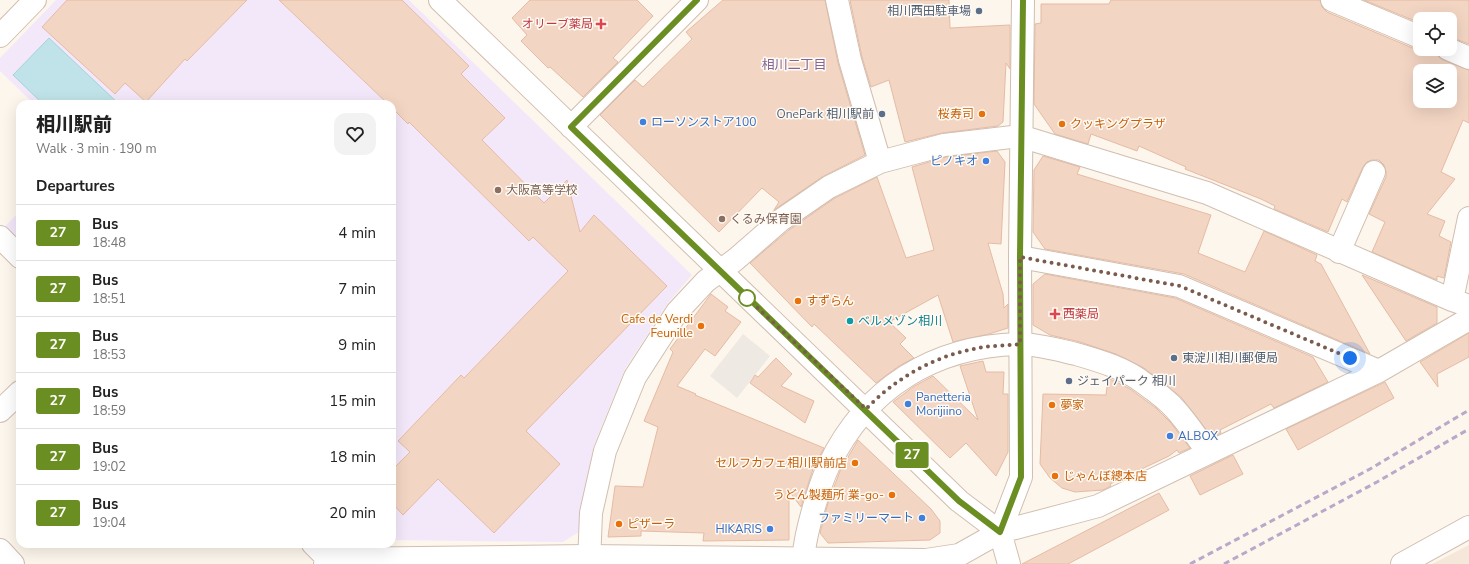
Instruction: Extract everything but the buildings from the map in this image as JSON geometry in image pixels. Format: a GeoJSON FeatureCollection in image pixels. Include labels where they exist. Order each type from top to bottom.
{"type":"FeatureCollection","features":[{"type":"Feature","properties":{"kind":"street"},"geometry":{"type":"LineString","coordinates":[[0,36],[35,0]]}},
{"type":"Feature","properties":{"kind":"street"},"geometry":{"type":"LineString","coordinates":[[440,0],[720,272],[866,409],[959,501],[1000,532]]}},
{"type":"Feature","properties":{"kind":"street"},"geometry":{"type":"LineString","coordinates":[[571,127],[697,0]]}},
{"type":"Feature","properties":{"kind":"street"},"geometry":{"type":"LineString","coordinates":[[837,0],[850,60],[880,162]]}},
{"type":"Feature","properties":{"kind":"street"},"geometry":{"type":"LineString","coordinates":[[1009,564],[1000,532],[1021,477],[1020,136],[1023,0]]}},
{"type":"Feature","properties":{"kind":"street"},"geometry":{"type":"LineString","coordinates":[[1332,0],[1413,34]]}},
{"type":"Feature","properties":{"kind":"street"},"geometry":{"type":"LineString","coordinates":[[1457,53],[1469,58]]}},
{"type":"Feature","properties":{"kind":"street"},"geometry":{"type":"LineString","coordinates":[[589,560],[591,513],[605,451],[635,377],[677,312],[706,281],[720,272],[781,220],[829,187],[880,162],[944,145],[1020,136],[1206,194],[1461,303],[1469,218]]}},
{"type":"Feature","properties":{"kind":"street"},"geometry":{"type":"LineString","coordinates":[[1339,252],[1374,172]]}},
{"type":"Feature","properties":{"kind":"street"},"geometry":{"type":"LineString","coordinates":[[0,237],[16,253]]}},
{"type":"Feature","properties":{"kind":"street"},"geometry":{"type":"LineString","coordinates":[[1020,257],[1180,286],[1379,371]]}},
{"type":"Feature","properties":{"kind":"street"},"geometry":{"type":"LineString","coordinates":[[316,548],[327,561],[804,561],[955,559],[1000,532],[1098,506],[1379,371],[1469,320]]}},
{"type":"Feature","properties":{"kind":"street"},"geometry":{"type":"LineString","coordinates":[[804,561],[822,480],[836,450],[854,423],[877,397],[900,379],[935,360],[975,348],[1020,344],[1061,350],[1108,363],[1144,383],[1175,408],[1208,452]]}},
{"type":"Feature","properties":{"kind":"street"},"geometry":{"type":"LineString","coordinates":[[0,411],[16,396]]}},
{"type":"Feature","properties":{"kind":"street"},"geometry":{"type":"LineString","coordinates":[[1402,564],[1469,527]]}},
{"type":"Feature","properties":{"kind":"street"},"geometry":{"type":"LineString","coordinates":[[0,550],[13,564]]}},
{"type":"Feature","properties":{"kind":"shaded area","name":"大阪高等学校"},"geometry":{"type":"Polygon","coordinates":[[[56,0],[409,0],[692,275],[668,303],[625,369],[594,445],[581,508],[579,532],[563,542],[396,540],[396,100],[30,100],[0,71],[0,58],[56,0]]]}},
{"type":"Feature","properties":{"kind":"shaded area"},"geometry":{"type":"Polygon","coordinates":[[[16,215],[16,237],[5,226],[16,215]]]}},
{"type":"Feature","properties":{"kind":"shaded area"},"geometry":{"type":"Polygon","coordinates":[[[743,334],[770,356],[737,398],[710,376],[743,334]]]}},
{"type":"Feature","properties":{"kind":"shaded area"},"geometry":{"type":"Polygon","coordinates":[[[1469,545],[1469,564],[1432,564],[1469,545]]]}},
{"type":"Feature","properties":{"kind":"water"},"geometry":{"type":"Polygon","coordinates":[[[49,38],[115,100],[39,100],[13,75],[49,38]]]}},
{"type":"Feature","properties":{"kind":"railway"},"geometry":{"type":"LineString","coordinates":[[1190,564],[1370,469],[1469,410]]}},
{"type":"Feature","properties":{"kind":"railway"},"geometry":{"type":"LineString","coordinates":[[1224,564],[1377,482],[1469,429]]}},
{"type":"Feature","properties":{"kind":"bus line","name":"27"},"geometry":{"type":"LineString","coordinates":[[697,0],[571,127],[720,272],[866,409],[959,501],[1000,532],[1021,477],[1020,136],[1023,0]]}},
{"type":"Feature","properties":{"kind":"place","name":"相川西田駐車場"},"geometry":{"type":"Point","coordinates":[979,11]}},
{"type":"Feature","properties":{"kind":"place","name":"オリーブ薬局"},"geometry":{"type":"Point","coordinates":[601,24]}},
{"type":"Feature","properties":{"kind":"place","name":"OnePark 相川駅前"},"geometry":{"type":"Point","coordinates":[882,114]}},
{"type":"Feature","properties":{"kind":"place","name":"桜寿司"},"geometry":{"type":"Point","coordinates":[982,114]}},
{"type":"Feature","properties":{"kind":"place","name":"ローソンストア100"},"geometry":{"type":"Point","coordinates":[643,122]}},
{"type":"Feature","properties":{"kind":"place","name":"クッキングプラザ"},"geometry":{"type":"Point","coordinates":[1062,124]}},
{"type":"Feature","properties":{"kind":"place","name":"ピノキオ"},"geometry":{"type":"Point","coordinates":[986,161]}},
{"type":"Feature","properties":{"kind":"place","name":"大阪高等学校"},"geometry":{"type":"Point","coordinates":[498,190]}},
{"type":"Feature","properties":{"kind":"place","name":"くるみ保育園"},"geometry":{"type":"Point","coordinates":[722,219]}},
{"type":"Feature","properties":{"kind":"place","name":"すずらん"},"geometry":{"type":"Point","coordinates":[798,301]}},
{"type":"Feature","properties":{"kind":"place","name":"西薬局"},"geometry":{"type":"Point","coordinates":[1055,314]}},
{"type":"Feature","properties":{"kind":"place","name":"ベルメゾン相川"},"geometry":{"type":"Point","coordinates":[850,321]}},
{"type":"Feature","properties":{"kind":"place","name":"Cafe de Verdi Feunille"},"geometry":{"type":"Point","coordinates":[701,326]}},
{"type":"Feature","properties":{"kind":"place","name":"東淀川相川郵便局"},"geometry":{"type":"Point","coordinates":[1174,358]}},
{"type":"Feature","properties":{"kind":"place","name":"ジェイパーク 相川"},"geometry":{"type":"Point","coordinates":[1069,381]}},
{"type":"Feature","properties":{"kind":"place","name":"Panetteria Morijiino"},"geometry":{"type":"Point","coordinates":[908,404]}},
{"type":"Feature","properties":{"kind":"place","name":"夢家"},"geometry":{"type":"Point","coordinates":[1052,405]}},
{"type":"Feature","properties":{"kind":"place","name":"ALBOX"},"geometry":{"type":"Point","coordinates":[1170,436]}},
{"type":"Feature","properties":{"kind":"place","name":"セルフカフェ相川駅前店"},"geometry":{"type":"Point","coordinates":[855,463]}},
{"type":"Feature","properties":{"kind":"place","name":"じゃんぼ總本店"},"geometry":{"type":"Point","coordinates":[1055,476]}},
{"type":"Feature","properties":{"kind":"place","name":"うどん製麺所 業-go-"},"geometry":{"type":"Point","coordinates":[892,495]}},
{"type":"Feature","properties":{"kind":"place","name":"ファミリーマート"},"geometry":{"type":"Point","coordinates":[922,518]}},
{"type":"Feature","properties":{"kind":"place","name":"ピザーラ"},"geometry":{"type":"Point","coordinates":[619,524]}},
{"type":"Feature","properties":{"kind":"place","name":"HIKARIS"},"geometry":{"type":"Point","coordinates":[770,529]}},
{"type":"Feature","properties":{"kind":"district","name":"相川二丁目"},"geometry":{"type":"Point","coordinates":[794,65]}},
{"type":"Feature","properties":{"kind":"route"},"geometry":{"type":"LineString","coordinates":[[747,298],[866,409],[877,397],[900,379],[935,360],[975,348],[1020,344],[1020,257],[1180,286],[1350,358]]}}]}
